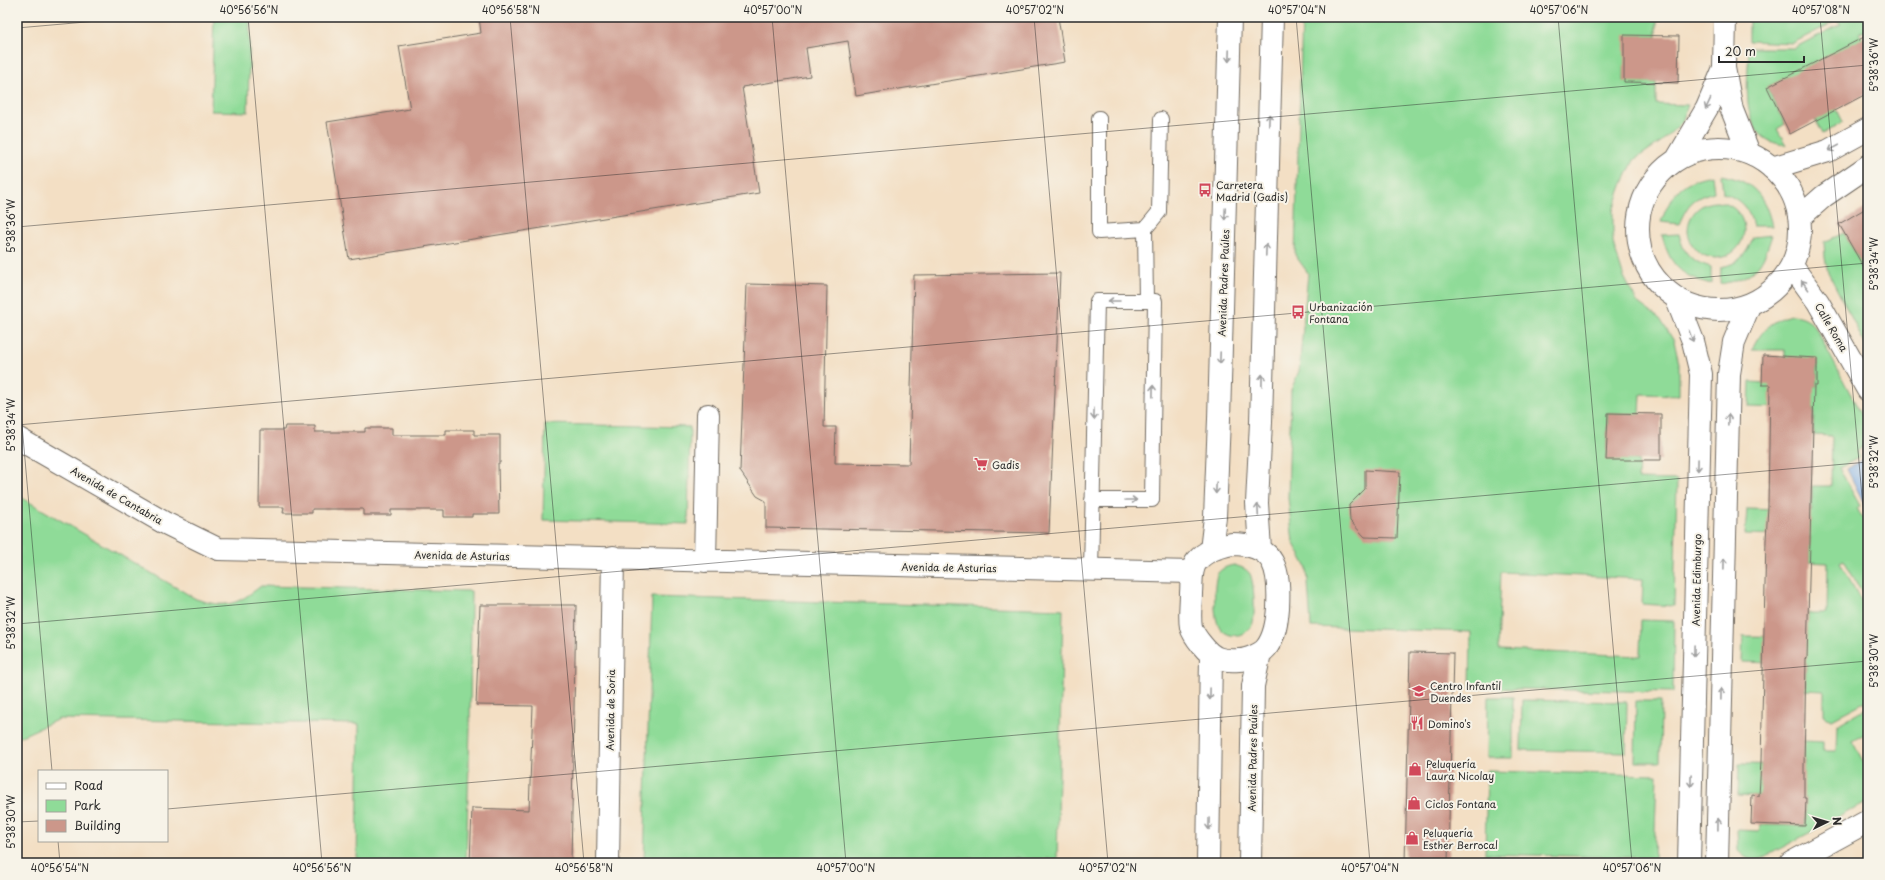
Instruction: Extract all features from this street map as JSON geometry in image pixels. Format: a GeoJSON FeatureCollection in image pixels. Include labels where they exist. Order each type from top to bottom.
{"type":"FeatureCollection","features":[{"type":"Feature","properties":{"kind":"main road","name":"Avenida Padres Paúles"},"geometry":{"type":"LineString","coordinates":[[1211,550],[1215,517],[1218,434],[1230,17]]}},
{"type":"Feature","properties":{"kind":"main road"},"geometry":{"type":"LineString","coordinates":[[1260,549],[1258,503],[1272,17]]}},
{"type":"Feature","properties":{"kind":"main road"},"geometry":{"type":"LineString","coordinates":[[1725,17],[1724,68],[1732,110],[1749,153]]}},
{"type":"Feature","properties":{"kind":"main road"},"geometry":{"type":"LineString","coordinates":[[1677,159],[1712,148],[1749,153],[1772,168],[1790,190],[1799,218],[1799,243],[1792,266],[1774,290],[1749,306],[1712,311],[1677,300],[1654,280],[1640,252],[1637,222],[1643,197],[1657,175],[1677,159],[1707,108],[1724,68]]}},
{"type":"Feature","properties":{"kind":"main road"},"geometry":{"type":"LineString","coordinates":[[1772,168],[1828,151],[1868,129]]}},
{"type":"Feature","properties":{"kind":"main road"},"geometry":{"type":"LineString","coordinates":[[1799,218],[1824,196],[1868,166]]}},
{"type":"Feature","properties":{"kind":"main road","name":"Calle Roma"},"geometry":{"type":"LineString","coordinates":[[1792,266],[1818,302],[1868,390]]}},
{"type":"Feature","properties":{"kind":"main road","name":"Avenida Edimburgo"},"geometry":{"type":"LineString","coordinates":[[1677,300],[1693,341],[1701,374],[1688,863]]}},
{"type":"Feature","properties":{"kind":"main road"},"geometry":{"type":"LineString","coordinates":[[1717,863],[1729,374],[1734,342],[1749,306]]}},
{"type":"Feature","properties":{"kind":"main road"},"geometry":{"type":"LineString","coordinates":[[705,561],[708,415]]}},
{"type":"Feature","properties":{"kind":"main road","name":"Avenida de Cantabria"},"geometry":{"type":"LineString","coordinates":[[17,438],[163,522],[218,549]]}},
{"type":"Feature","properties":{"kind":"main road"},"geometry":{"type":"LineString","coordinates":[[1232,544],[1246,544],[1260,549],[1269,556],[1276,566],[1278,574],[1277,618],[1273,636],[1266,648],[1260,653],[1241,660],[1221,660],[1210,655],[1195,637],[1192,627],[1192,572],[1197,561],[1211,550],[1232,544]]}},
{"type":"Feature","properties":{"kind":"main road","name":"Avenida de Asturias"},"geometry":{"type":"LineString","coordinates":[[218,549],[613,557],[705,561],[1192,572]]}},
{"type":"Feature","properties":{"kind":"main road","name":"Avenida de Soria"},"geometry":{"type":"LineString","coordinates":[[608,863],[613,557]]}},
{"type":"Feature","properties":{"kind":"main road","name":"Avenida Padres Paúles"},"geometry":{"type":"LineString","coordinates":[[1250,863],[1253,686],[1260,653]]}},
{"type":"Feature","properties":{"kind":"main road"},"geometry":{"type":"LineString","coordinates":[[1208,863],[1210,655]]}},
{"type":"Feature","properties":{"kind":"main road"},"geometry":{"type":"LineString","coordinates":[[1791,863],[1868,821]]}},
{"type":"Feature","properties":{"kind":"lane"},"geometry":{"type":"LineString","coordinates":[[1099,118],[1099,232],[1145,229]]}},
{"type":"Feature","properties":{"kind":"lane"},"geometry":{"type":"LineString","coordinates":[[1146,301],[1145,229],[1160,212],[1161,119]]}},
{"type":"Feature","properties":{"kind":"lane"},"geometry":{"type":"LineString","coordinates":[[1091,570],[1092,500],[1097,301],[1154,301],[1152,500],[1092,500]]}},
{"type":"Feature","properties":{"kind":"green space"},"geometry":{"type":"Polygon","coordinates":[[[214,17],[250,17],[248,112],[211,111],[214,17]]]}},
{"type":"Feature","properties":{"kind":"green space"},"geometry":{"type":"Polygon","coordinates":[[[1302,17],[1657,17],[1657,36],[1625,36],[1624,81],[1656,82],[1656,104],[1688,105],[1682,122],[1662,141],[1634,160],[1623,183],[1613,211],[1613,243],[1623,275],[1637,302],[1660,319],[1674,341],[1679,364],[1679,395],[1641,394],[1640,414],[1608,413],[1606,459],[1639,460],[1638,479],[1677,480],[1674,606],[1642,604],[1643,579],[1501,572],[1498,650],[1640,656],[1641,620],[1674,621],[1673,692],[1470,688],[1471,632],[1311,627],[1307,568],[1293,542],[1288,498],[1291,390],[1299,371],[1308,273],[1295,255],[1302,17]]]}},
{"type":"Feature","properties":{"kind":"green space"},"geometry":{"type":"Polygon","coordinates":[[[1787,17],[1868,17],[1868,28],[1860,33],[1868,47],[1814,63],[1843,122],[1822,134],[1792,75],[1767,87],[1785,124],[1777,129],[1786,145],[1770,141],[1759,133],[1752,122],[1747,93],[1749,48],[1794,48],[1841,24],[1836,21],[1793,43],[1749,41],[1749,18],[1787,19],[1787,17]]]}},
{"type":"Feature","properties":{"kind":"green space"},"geometry":{"type":"Polygon","coordinates":[[[1712,175],[1714,192],[1696,199],[1685,211],[1679,224],[1661,222],[1669,203],[1679,190],[1692,181],[1712,175]]]}},
{"type":"Feature","properties":{"kind":"green space"},"geometry":{"type":"Polygon","coordinates":[[[1721,175],[1741,181],[1756,191],[1766,206],[1772,226],[1753,226],[1749,214],[1743,205],[1729,195],[1723,193],[1721,175]]]}},
{"type":"Feature","properties":{"kind":"green space"},"geometry":{"type":"Polygon","coordinates":[[[1716,202],[1727,204],[1736,210],[1742,219],[1744,230],[1742,241],[1736,250],[1727,256],[1716,258],[1705,256],[1696,250],[1690,241],[1688,230],[1690,219],[1696,210],[1705,204],[1716,202]]]}},
{"type":"Feature","properties":{"kind":"green space"},"geometry":{"type":"Polygon","coordinates":[[[1844,233],[1864,268],[1868,266],[1868,319],[1866,320],[1868,324],[1868,350],[1828,272],[1825,258],[1824,242],[1844,233]]]}},
{"type":"Feature","properties":{"kind":"green space"},"geometry":{"type":"Polygon","coordinates":[[[1679,234],[1683,247],[1689,256],[1698,262],[1711,267],[1711,284],[1684,273],[1673,262],[1665,246],[1662,235],[1679,234]]]}},
{"type":"Feature","properties":{"kind":"green space"},"geometry":{"type":"Polygon","coordinates":[[[1772,235],[1760,263],[1755,269],[1741,278],[1720,284],[1721,267],[1727,266],[1742,257],[1753,237],[1772,235]]]}},
{"type":"Feature","properties":{"kind":"green space"},"geometry":{"type":"Polygon","coordinates":[[[1790,315],[1804,318],[1815,327],[1868,427],[1868,444],[1856,451],[1860,457],[1839,468],[1860,506],[1857,508],[1862,518],[1866,517],[1868,520],[1868,592],[1863,595],[1844,560],[1840,562],[1868,614],[1868,700],[1832,719],[1824,716],[1824,691],[1805,690],[1806,664],[1742,662],[1743,636],[1807,637],[1808,613],[1827,613],[1828,563],[1809,562],[1810,536],[1745,534],[1747,509],[1812,511],[1812,486],[1831,486],[1832,436],[1813,435],[1814,409],[1749,407],[1750,382],[1817,386],[1817,359],[1785,357],[1785,350],[1752,350],[1767,328],[1777,320],[1790,315]]]}},
{"type":"Feature","properties":{"kind":"green space"},"geometry":{"type":"Polygon","coordinates":[[[545,424],[690,427],[688,524],[543,520],[545,424]]]}},
{"type":"Feature","properties":{"kind":"green space"},"geometry":{"type":"Polygon","coordinates":[[[17,495],[196,599],[216,604],[238,601],[261,586],[471,591],[470,728],[466,863],[357,863],[359,724],[59,719],[17,738],[17,495]]]}},
{"type":"Feature","properties":{"kind":"green space"},"geometry":{"type":"Polygon","coordinates":[[[1234,565],[1245,569],[1250,574],[1253,584],[1254,608],[1252,625],[1248,630],[1240,635],[1232,635],[1221,629],[1219,627],[1216,614],[1216,577],[1221,570],[1234,565]]]}},
{"type":"Feature","properties":{"kind":"green space"},"geometry":{"type":"Polygon","coordinates":[[[652,597],[1063,609],[1057,859],[882,858],[882,863],[644,863],[652,597]]]}},
{"type":"Feature","properties":{"kind":"green space"},"geometry":{"type":"Polygon","coordinates":[[[1488,697],[1513,697],[1513,758],[1487,758],[1488,697]]]}},
{"type":"Feature","properties":{"kind":"green space"},"geometry":{"type":"Polygon","coordinates":[[[1522,700],[1627,702],[1626,752],[1521,750],[1522,700]]]}},
{"type":"Feature","properties":{"kind":"green space"},"geometry":{"type":"Polygon","coordinates":[[[1636,701],[1661,701],[1660,762],[1635,762],[1636,701]]]}},
{"type":"Feature","properties":{"kind":"green space"},"geometry":{"type":"Polygon","coordinates":[[[1868,707],[1868,732],[1852,741],[1868,770],[1868,801],[1761,859],[1757,860],[1745,857],[1738,851],[1737,830],[1759,831],[1760,825],[1805,826],[1806,798],[1738,795],[1739,764],[1804,765],[1804,741],[1823,742],[1823,751],[1836,751],[1837,725],[1868,707]]]}},
{"type":"Feature","properties":{"kind":"green space"},"geometry":{"type":"Polygon","coordinates":[[[1487,771],[1657,775],[1654,858],[1485,854],[1487,771]]]}},
{"type":"Feature","properties":{"kind":"water"},"geometry":{"type":"Polygon","coordinates":[[[1868,457],[1868,511],[1847,469],[1868,457]]]}},
{"type":"Feature","properties":{"kind":"building"},"geometry":{"type":"Polygon","coordinates":[[[479,17],[1058,17],[1065,62],[856,96],[848,41],[806,48],[810,76],[742,87],[759,193],[349,259],[327,122],[410,109],[399,46],[481,33],[479,17]]]}},
{"type":"Feature","properties":{"kind":"building"},"geometry":{"type":"Polygon","coordinates":[[[1624,35],[1679,36],[1678,83],[1624,82],[1624,35]]]}},
{"type":"Feature","properties":{"kind":"building"},"geometry":{"type":"Polygon","coordinates":[[[1868,35],[1868,93],[1790,134],[1767,87],[1868,35]]]}},
{"type":"Feature","properties":{"kind":"building"},"geometry":{"type":"Polygon","coordinates":[[[1868,207],[1868,275],[1839,224],[1868,207]]]}},
{"type":"Feature","properties":{"kind":"building"},"geometry":{"type":"Polygon","coordinates":[[[1060,273],[1049,533],[766,528],[766,501],[757,496],[740,471],[747,284],[827,286],[824,427],[836,427],[835,463],[909,464],[914,275],[1060,273]]]}},
{"type":"Feature","properties":{"kind":"building"},"geometry":{"type":"Polygon","coordinates":[[[1763,355],[1817,358],[1817,386],[1814,386],[1807,659],[1806,658],[1804,767],[1804,798],[1806,798],[1805,826],[1751,824],[1752,795],[1759,796],[1761,761],[1768,506],[1770,385],[1762,385],[1763,355]]]}},
{"type":"Feature","properties":{"kind":"building"},"geometry":{"type":"Polygon","coordinates":[[[1608,413],[1661,414],[1661,460],[1606,460],[1608,413]]]}},
{"type":"Feature","properties":{"kind":"building"},"geometry":{"type":"Polygon","coordinates":[[[285,426],[315,426],[315,432],[365,432],[365,428],[392,428],[392,435],[446,435],[446,430],[474,430],[474,435],[500,435],[500,463],[498,463],[499,514],[472,514],[472,517],[444,517],[444,510],[391,510],[391,515],[363,515],[363,509],[312,509],[312,513],[283,513],[284,507],[259,507],[260,430],[284,430],[285,426]]]}},
{"type":"Feature","properties":{"kind":"building"},"geometry":{"type":"Polygon","coordinates":[[[1365,470],[1400,472],[1397,538],[1365,537],[1350,521],[1349,505],[1365,489],[1365,470]]]}},
{"type":"Feature","properties":{"kind":"building"},"geometry":{"type":"Polygon","coordinates":[[[480,605],[576,605],[571,863],[470,863],[472,808],[529,810],[533,706],[476,705],[480,605]]]}},
{"type":"Feature","properties":{"kind":"building"},"geometry":{"type":"Polygon","coordinates":[[[1410,652],[1453,653],[1448,863],[1405,863],[1410,652]]]}},
{"type":"Feature","properties":{"kind":"place","name":"Carretera Madrid (Gadis)"},"geometry":{"type":"Point","coordinates":[1205,190]}},
{"type":"Feature","properties":{"kind":"place","name":"Urbanización Fontana"},"geometry":{"type":"Point","coordinates":[1298,312]}},
{"type":"Feature","properties":{"kind":"place","name":"Gadis"},"geometry":{"type":"Point","coordinates":[981,464]}},
{"type":"Feature","properties":{"kind":"place","name":"Centro Infantil Duendes"},"geometry":{"type":"Point","coordinates":[1419,691]}},
{"type":"Feature","properties":{"kind":"place","name":"Domino's"},"geometry":{"type":"Point","coordinates":[1417,723]}},
{"type":"Feature","properties":{"kind":"place","name":"Peluquería Laura Nicolay"},"geometry":{"type":"Point","coordinates":[1415,769]}},
{"type":"Feature","properties":{"kind":"place","name":"Ciclos Fontana"},"geometry":{"type":"Point","coordinates":[1414,803]}},
{"type":"Feature","properties":{"kind":"place","name":"Peluquería Esther Berrocal"},"geometry":{"type":"Point","coordinates":[1412,838]}}]}
